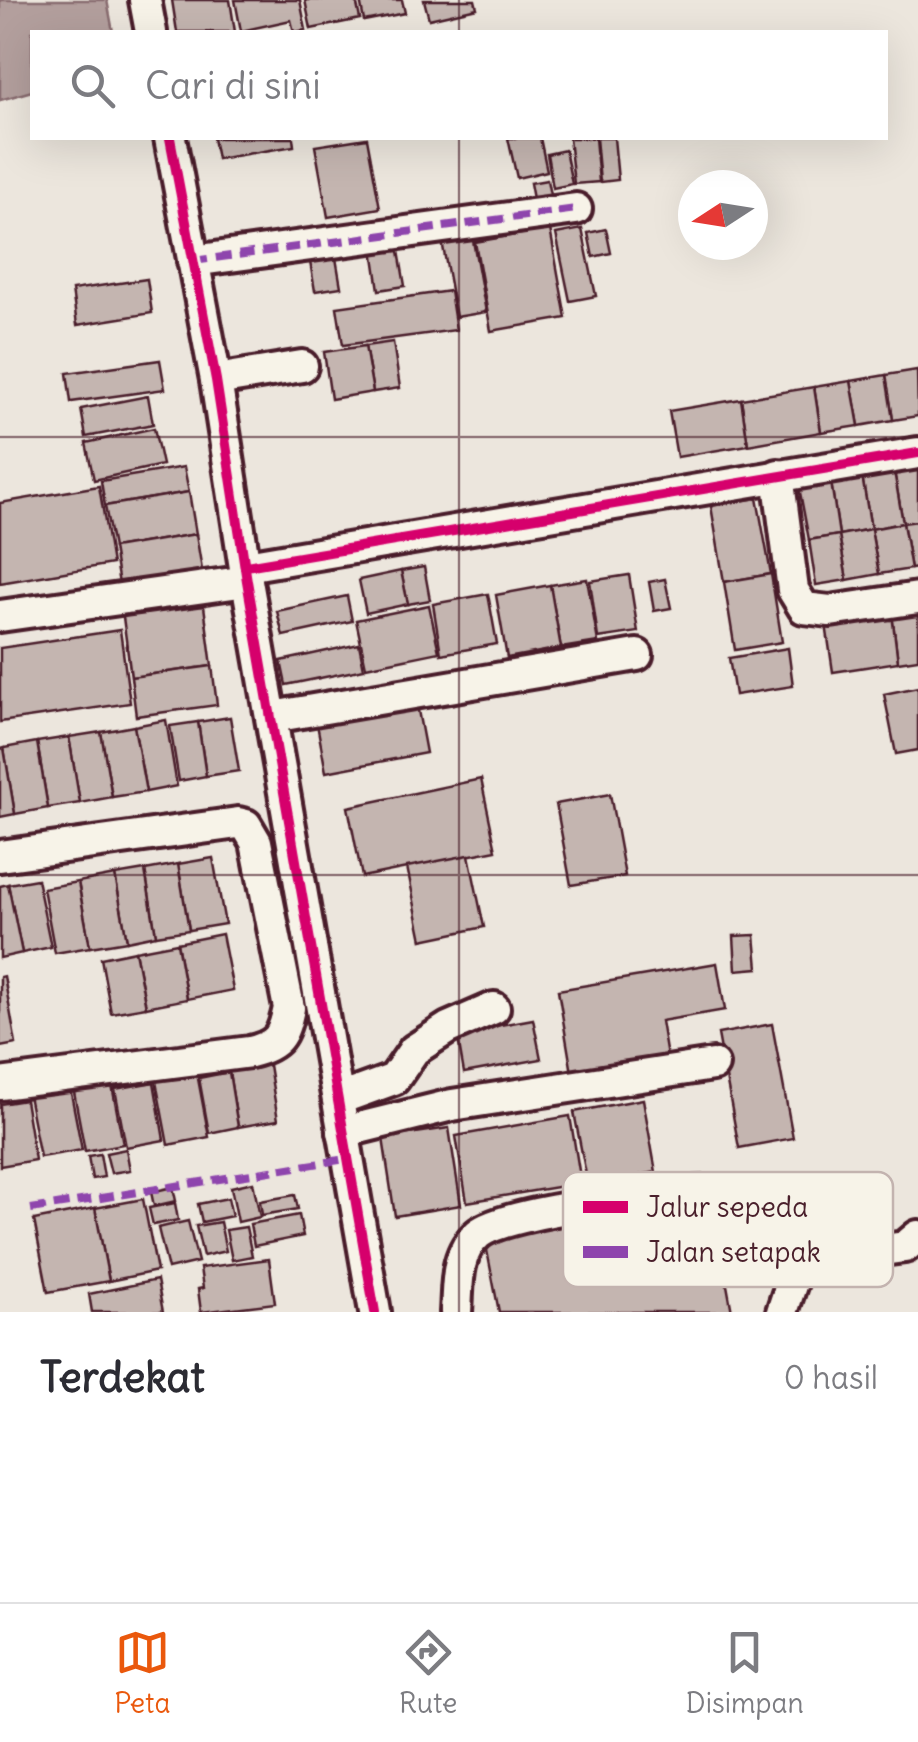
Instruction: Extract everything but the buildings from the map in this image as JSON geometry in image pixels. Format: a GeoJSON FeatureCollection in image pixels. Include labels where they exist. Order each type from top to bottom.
{"type":"FeatureCollection","features":[{"type":"Feature","properties":{"kind":"street"},"geometry":{"type":"LineString","coordinates":[[144,0],[151,30]]}},
{"type":"Feature","properties":{"kind":"street"},"geometry":{"type":"LineString","coordinates":[[170,140],[216,380],[246,574],[375,1312]]}},
{"type":"Feature","properties":{"kind":"street"},"geometry":{"type":"LineString","coordinates":[[193,261],[576,208]]}},
{"type":"Feature","properties":{"kind":"street"},"geometry":{"type":"LineString","coordinates":[[216,380],[302,366]]}},
{"type":"Feature","properties":{"kind":"street"},"geometry":{"type":"LineString","coordinates":[[0,616],[918,453]]}},
{"type":"Feature","properties":{"kind":"street"},"geometry":{"type":"LineString","coordinates":[[778,476],[793,590],[804,608],[830,611],[918,598]]}},
{"type":"Feature","properties":{"kind":"street"},"geometry":{"type":"LineString","coordinates":[[272,717],[637,655]]}},
{"type":"Feature","properties":{"kind":"street"},"geometry":{"type":"LineString","coordinates":[[0,856],[246,824],[256,842],[289,1008],[283,1034],[273,1046],[262,1049],[0,1084]]}},
{"type":"Feature","properties":{"kind":"street"},"geometry":{"type":"LineString","coordinates":[[339,1099],[394,1079],[414,1050],[448,1028],[494,1008]]}},
{"type":"Feature","properties":{"kind":"street"},"geometry":{"type":"LineString","coordinates":[[343,1132],[452,1105],[713,1065]]}},
{"type":"Feature","properties":{"kind":"street"},"geometry":{"type":"LineString","coordinates":[[456,1312],[460,1257],[471,1242],[492,1225],[563,1210]]}},
{"type":"Feature","properties":{"kind":"street"},"geometry":{"type":"LineString","coordinates":[[893,1248],[905,1246],[918,1236]]}},
{"type":"Feature","properties":{"kind":"street"},"geometry":{"type":"LineString","coordinates":[[782,1312],[790,1287]]}},
{"type":"Feature","properties":{"kind":"shaded area"},"geometry":{"type":"Polygon","coordinates":[[[0,0],[107,0],[113,30],[30,30],[30,92],[0,100],[0,0]]]}},
{"type":"Feature","properties":{"kind":"marked path"},"geometry":{"type":"LineString","coordinates":[[193,261],[576,209]]}},
{"type":"Feature","properties":{"kind":"marked path"},"geometry":{"type":"LineString","coordinates":[[31,1209],[346,1159]]}},
{"type":"Feature","properties":{"kind":"cycle path"},"geometry":{"type":"LineString","coordinates":[[170,140],[216,380],[247,581],[375,1312]]}},
{"type":"Feature","properties":{"kind":"cycle path"},"geometry":{"type":"LineString","coordinates":[[246,566],[918,453]]}}]}
